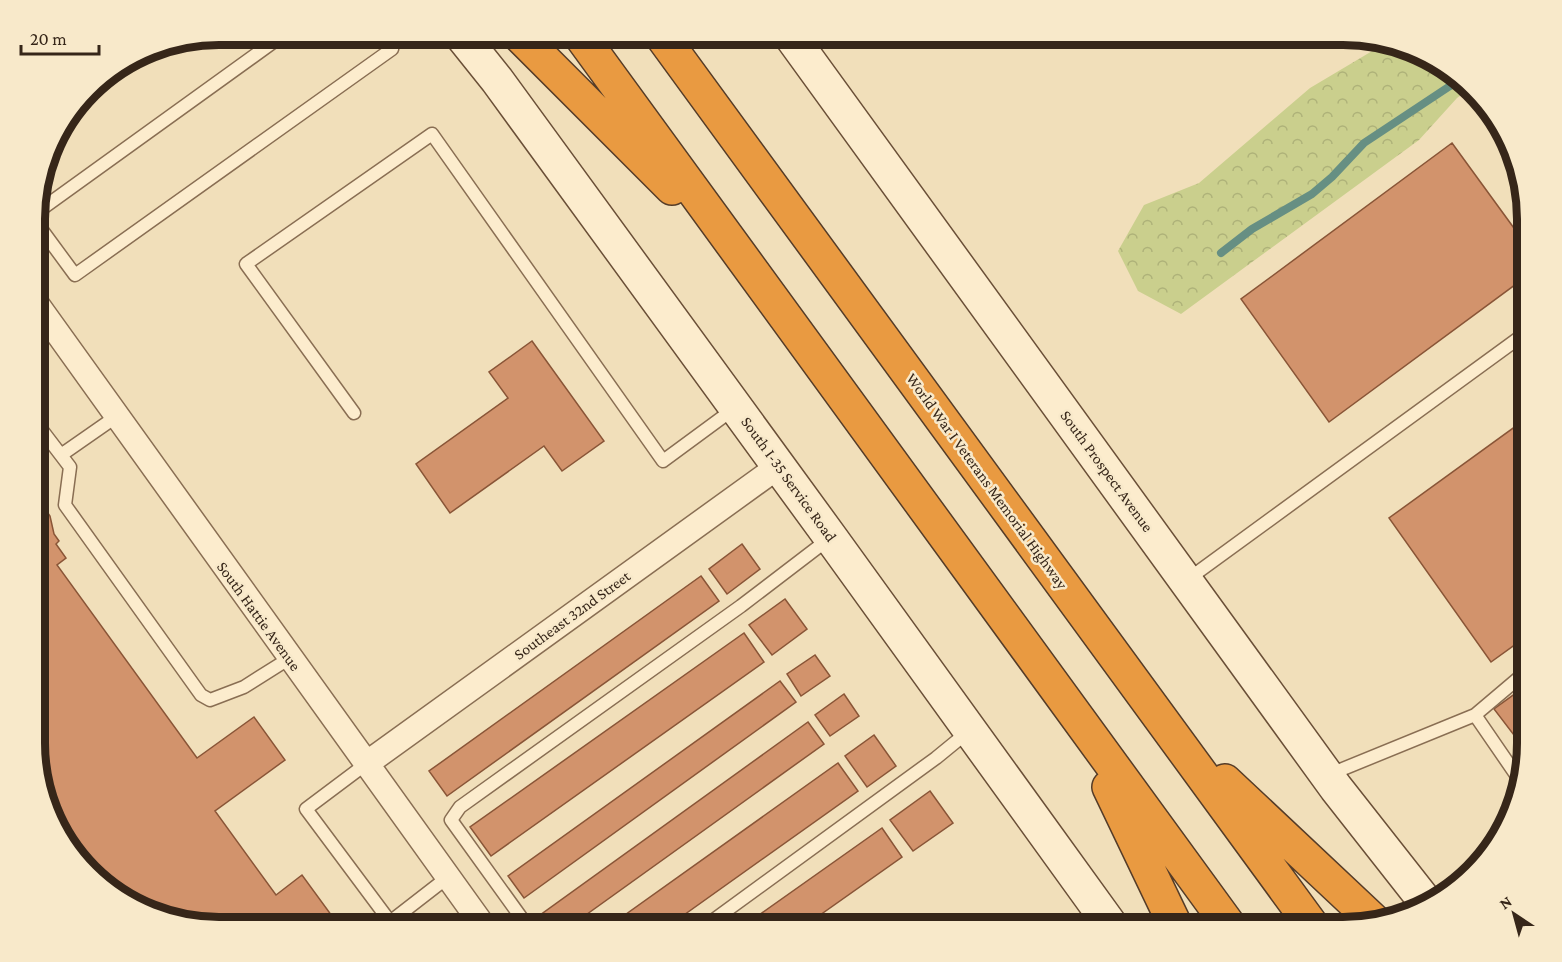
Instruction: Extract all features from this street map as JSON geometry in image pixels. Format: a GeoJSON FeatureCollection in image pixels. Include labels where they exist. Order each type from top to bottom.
{"type":"FeatureCollection","features":[{"type":"Feature","properties":{"kind":"highway"},"geometry":{"type":"LineString","coordinates":[[530,45],[741,257]]}},
{"type":"Feature","properties":{"kind":"highway"},"geometry":{"type":"LineString","coordinates":[[588,45],[1223,917]]}},
{"type":"Feature","properties":{"kind":"highway","name":"World War I Veterans Memorial Highway"},"geometry":{"type":"LineString","coordinates":[[669,45],[1306,917]]}},
{"type":"Feature","properties":{"kind":"highway"},"geometry":{"type":"LineString","coordinates":[[692,45],[731,131]]}},
{"type":"Feature","properties":{"kind":"highway"},"geometry":{"type":"LineString","coordinates":[[1073,712],[1171,917]]}},
{"type":"Feature","properties":{"kind":"highway"},"geometry":{"type":"LineString","coordinates":[[1167,727],[1368,915]]}},
{"type":"Feature","properties":{"kind":"main road","name":"South I-35 Service Road"},"geometry":{"type":"LineString","coordinates":[[470,45],[779,466],[1105,917]]}},
{"type":"Feature","properties":{"kind":"main road","name":"South Prospect Avenue"},"geometry":{"type":"LineString","coordinates":[[798,45],[1327,776],[1422,898]]}},
{"type":"Feature","properties":{"kind":"street","name":"South Hattie Avenue"},"geometry":{"type":"LineString","coordinates":[[45,316],[477,917]]}},
{"type":"Feature","properties":{"kind":"street","name":"Southeast 32nd Street"},"geometry":{"type":"LineString","coordinates":[[366,764],[779,466]]}},
{"type":"Feature","properties":{"kind":"lane"},"geometry":{"type":"LineString","coordinates":[[46,206],[268,45]]}},
{"type":"Feature","properties":{"kind":"lane"},"geometry":{"type":"LineString","coordinates":[[45,234],[75,275],[392,49],[389,45]]}},
{"type":"Feature","properties":{"kind":"lane"},"geometry":{"type":"LineString","coordinates":[[354,413],[246,264],[432,134],[663,461],[736,407]]}},
{"type":"Feature","properties":{"kind":"lane"},"geometry":{"type":"LineString","coordinates":[[1187,580],[1517,339]]}},
{"type":"Feature","properties":{"kind":"lane"},"geometry":{"type":"LineString","coordinates":[[61,455],[117,416]]}},
{"type":"Feature","properties":{"kind":"lane"},"geometry":{"type":"LineString","coordinates":[[45,434],[70,467],[65,505],[201,695],[210,700],[244,687],[290,658]]}},
{"type":"Feature","properties":{"kind":"lane"},"geometry":{"type":"LineString","coordinates":[[521,917],[451,820],[460,807],[741,606],[831,538]]}},
{"type":"Feature","properties":{"kind":"lane"},"geometry":{"type":"LineString","coordinates":[[1327,776],[1475,715],[1517,679]]}},
{"type":"Feature","properties":{"kind":"lane"},"geometry":{"type":"LineString","coordinates":[[1475,715],[1515,772]]}},
{"type":"Feature","properties":{"kind":"lane"},"geometry":{"type":"LineString","coordinates":[[718,917],[936,758],[970,730]]}},
{"type":"Feature","properties":{"kind":"lane"},"geometry":{"type":"LineString","coordinates":[[366,764],[306,809],[386,917]]}},
{"type":"Feature","properties":{"kind":"lane"},"geometry":{"type":"LineString","coordinates":[[401,917],[448,877]]}},
{"type":"Feature","properties":{"kind":"green space"},"geometry":{"type":"Polygon","coordinates":[[[1376,48],[1409,58],[1430,68],[1463,94],[1419,140],[1181,314],[1138,291],[1118,251],[1144,205],[1199,183],[1310,88],[1376,48]]]}},
{"type":"Feature","properties":{"kind":"building"},"geometry":{"type":"Polygon","coordinates":[[[1452,143],[1517,232],[1517,283],[1329,422],[1241,299],[1452,143]]]}},
{"type":"Feature","properties":{"kind":"building"},"geometry":{"type":"Polygon","coordinates":[[[532,341],[604,441],[562,471],[544,446],[450,513],[416,464],[508,398],[489,372],[532,341]]]}},
{"type":"Feature","properties":{"kind":"building"},"geometry":{"type":"Polygon","coordinates":[[[1517,425],[1517,643],[1491,662],[1389,518],[1517,425]]]}},
{"type":"Feature","properties":{"kind":"building"},"geometry":{"type":"Polygon","coordinates":[[[45,509],[59,541],[56,544],[66,558],[57,565],[197,758],[254,717],[285,760],[215,811],[276,895],[302,875],[333,917],[197,916],[153,904],[132,894],[104,874],[74,839],[58,809],[46,765],[45,509]]]}},
{"type":"Feature","properties":{"kind":"building"},"geometry":{"type":"Polygon","coordinates":[[[742,544],[760,569],[727,594],[709,569],[742,544]]]}},
{"type":"Feature","properties":{"kind":"building"},"geometry":{"type":"Polygon","coordinates":[[[701,576],[719,601],[447,796],[429,771],[701,576]]]}},
{"type":"Feature","properties":{"kind":"building"},"geometry":{"type":"Polygon","coordinates":[[[785,599],[807,629],[772,655],[749,625],[785,599]]]}},
{"type":"Feature","properties":{"kind":"building"},"geometry":{"type":"Polygon","coordinates":[[[744,633],[764,662],[491,856],[470,827],[744,633]]]}},
{"type":"Feature","properties":{"kind":"building"},"geometry":{"type":"Polygon","coordinates":[[[815,655],[830,676],[801,696],[787,674],[815,655]]]}},
{"type":"Feature","properties":{"kind":"building"},"geometry":{"type":"Polygon","coordinates":[[[780,681],[796,702],[524,898],[508,876],[780,681]]]}},
{"type":"Feature","properties":{"kind":"building"},"geometry":{"type":"Polygon","coordinates":[[[1517,692],[1517,739],[1494,709],[1517,692]]]}},
{"type":"Feature","properties":{"kind":"building"},"geometry":{"type":"Polygon","coordinates":[[[844,694],[859,716],[830,736],[815,715],[844,694]]]}},
{"type":"Feature","properties":{"kind":"building"},"geometry":{"type":"Polygon","coordinates":[[[808,722],[824,744],[583,917],[537,917],[808,722]]]}},
{"type":"Feature","properties":{"kind":"building"},"geometry":{"type":"Polygon","coordinates":[[[874,735],[896,766],[867,787],[845,756],[874,735]]]}},
{"type":"Feature","properties":{"kind":"building"},"geometry":{"type":"Polygon","coordinates":[[[838,763],[858,791],[681,917],[622,917],[838,763]]]}},
{"type":"Feature","properties":{"kind":"building"},"geometry":{"type":"Polygon","coordinates":[[[930,791],[953,823],[913,851],[890,820],[930,791]]]}},
{"type":"Feature","properties":{"kind":"building"},"geometry":{"type":"Polygon","coordinates":[[[882,828],[902,857],[817,917],[756,917],[882,828]]]}},
{"type":"Feature","properties":{"kind":"waterway"},"geometry":{"type":"LineString","coordinates":[[1221,253],[1252,229],[1312,194],[1332,177],[1364,143],[1453,84]]}}]}
